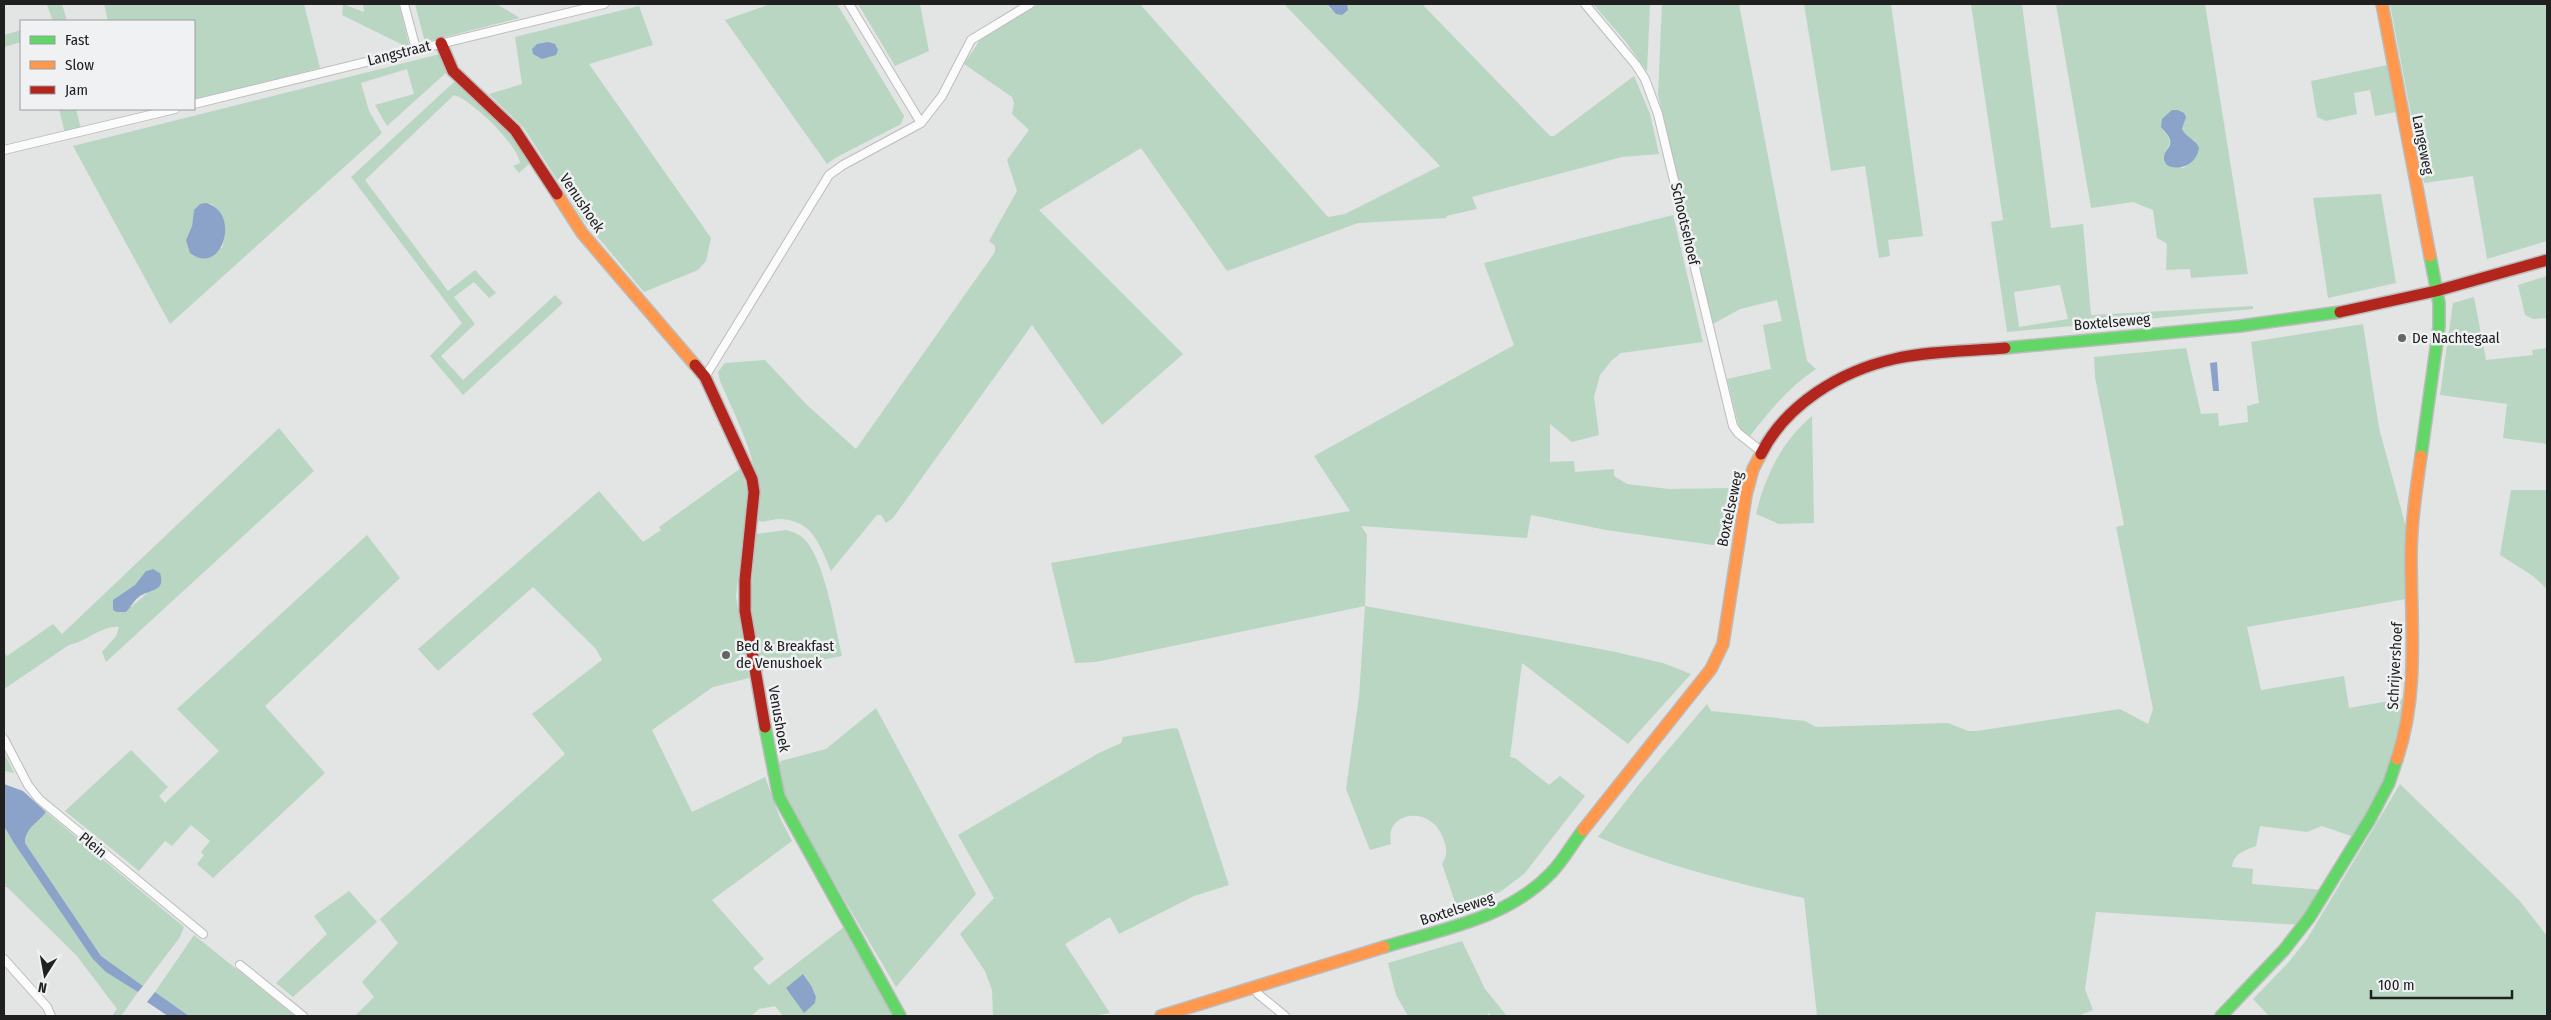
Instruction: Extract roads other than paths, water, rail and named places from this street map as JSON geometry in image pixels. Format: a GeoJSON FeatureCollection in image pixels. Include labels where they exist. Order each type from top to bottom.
{"type":"FeatureCollection","features":[{"type":"Feature","properties":{"kind":"street"},"geometry":{"type":"LineString","coordinates":[[404,4],[416,49]]}},
{"type":"Feature","properties":{"kind":"street","name":"Langstraat"},"geometry":{"type":"LineString","coordinates":[[195,104],[604,4]]}},
{"type":"Feature","properties":{"kind":"street"},"geometry":{"type":"LineString","coordinates":[[849,4],[921,123]]}},
{"type":"Feature","properties":{"kind":"street"},"geometry":{"type":"LineString","coordinates":[[705,377],[829,175],[843,165],[921,123],[942,96],[972,40],[1030,4]]}},
{"type":"Feature","properties":{"kind":"street","name":"Schootsehoef"},"geometry":{"type":"LineString","coordinates":[[1585,4],[1636,65],[1645,79],[1658,114],[1733,426],[1742,437],[1762,452]]}},
{"type":"Feature","properties":{"kind":"street","name":"Langeweg"},"geometry":{"type":"LineString","coordinates":[[2382,4],[2436,291]]}},
{"type":"Feature","properties":{"kind":"street","name":"Venushoek"},"geometry":{"type":"LineString","coordinates":[[441,43],[452,71],[515,130],[582,233],[705,377],[752,479],[754,492],[745,580],[745,611],[772,768],[779,797],[900,1016]]}},
{"type":"Feature","properties":{"kind":"street"},"geometry":{"type":"LineString","coordinates":[[4,150],[171,110]]}},
{"type":"Feature","properties":{"kind":"street","name":"Boxtelseweg"},"geometry":{"type":"LineString","coordinates":[[1161,1016],[1498,912],[1520,899],[1551,873],[1608,796],[1711,669],[1724,636],[1748,484],[1762,452],[1780,427],[1799,406],[1818,390],[1840,377],[1878,362],[1896,358],[2061,341],[2240,326],[2347,310],[2436,291],[2547,260]]}},
{"type":"Feature","properties":{"kind":"street","name":"Schrijvershoef"},"geometry":{"type":"LineString","coordinates":[[2221,1016],[2284,950],[2309,918],[2370,819],[2389,783],[2399,752],[2409,712],[2412,682],[2411,556],[2414,506],[2439,327],[2439,303],[2436,291]]}},
{"type":"Feature","properties":{"kind":"street","name":"Plein"},"geometry":{"type":"LineString","coordinates":[[4,739],[28,785],[39,799],[203,934]]}},
{"type":"Feature","properties":{"kind":"street"},"geometry":{"type":"LineString","coordinates":[[4,959],[48,1007],[51,1016]]}},
{"type":"Feature","properties":{"kind":"street"},"geometry":{"type":"LineString","coordinates":[[240,965],[303,1016]]}},
{"type":"Feature","properties":{"kind":"street"},"geometry":{"type":"LineString","coordinates":[[1255,988],[1258,994],[1285,1016]]}},
{"type":"Feature","properties":{"kind":"water"},"geometry":{"type":"Polygon","coordinates":[[[1327,4],[1347,4],[1348,10],[1342,15],[1336,14],[1327,4]]]}},
{"type":"Feature","properties":{"kind":"water"},"geometry":{"type":"Polygon","coordinates":[[[548,42],[555,44],[558,50],[556,55],[542,59],[533,54],[532,49],[537,44],[548,42]]]}},
{"type":"Feature","properties":{"kind":"water"},"geometry":{"type":"Polygon","coordinates":[[[2172,110],[2184,113],[2186,117],[2182,129],[2196,142],[2199,148],[2193,161],[2186,166],[2173,167],[2164,161],[2164,155],[2169,147],[2170,140],[2161,127],[2162,119],[2172,110]]]}},
{"type":"Feature","properties":{"kind":"water"},"geometry":{"type":"Polygon","coordinates":[[[205,203],[216,208],[223,217],[225,228],[224,240],[219,250],[211,257],[202,258],[190,253],[186,240],[192,226],[194,210],[200,204],[205,203]]]}},
{"type":"Feature","properties":{"kind":"water"},"geometry":{"type":"Polygon","coordinates":[[[2217,362],[2219,391],[2213,391],[2210,363],[2217,362]]]}},
{"type":"Feature","properties":{"kind":"water"},"geometry":{"type":"Polygon","coordinates":[[[153,569],[160,573],[161,583],[159,586],[138,598],[126,612],[113,610],[113,600],[135,585],[146,571],[153,569]]]}},
{"type":"Feature","properties":{"kind":"water"},"geometry":{"type":"Polygon","coordinates":[[[4,784],[23,791],[46,812],[27,833],[25,843],[101,956],[143,986],[138,992],[106,972],[92,958],[14,843],[4,826],[4,784]]]}},
{"type":"Feature","properties":{"kind":"water"},"geometry":{"type":"Polygon","coordinates":[[[803,974],[816,997],[815,1003],[804,1013],[786,988],[803,974]]]}},
{"type":"Feature","properties":{"kind":"water"},"geometry":{"type":"Polygon","coordinates":[[[155,992],[189,1016],[168,1016],[147,1002],[155,992]]]}},
{"type":"Feature","properties":{"kind":"place","name":"De Nachtegaal"},"geometry":{"type":"Point","coordinates":[2402,338]}},
{"type":"Feature","properties":{"kind":"place","name":"Bed & Breakfast de Venushoek"},"geometry":{"type":"Point","coordinates":[726,655]}}]}
